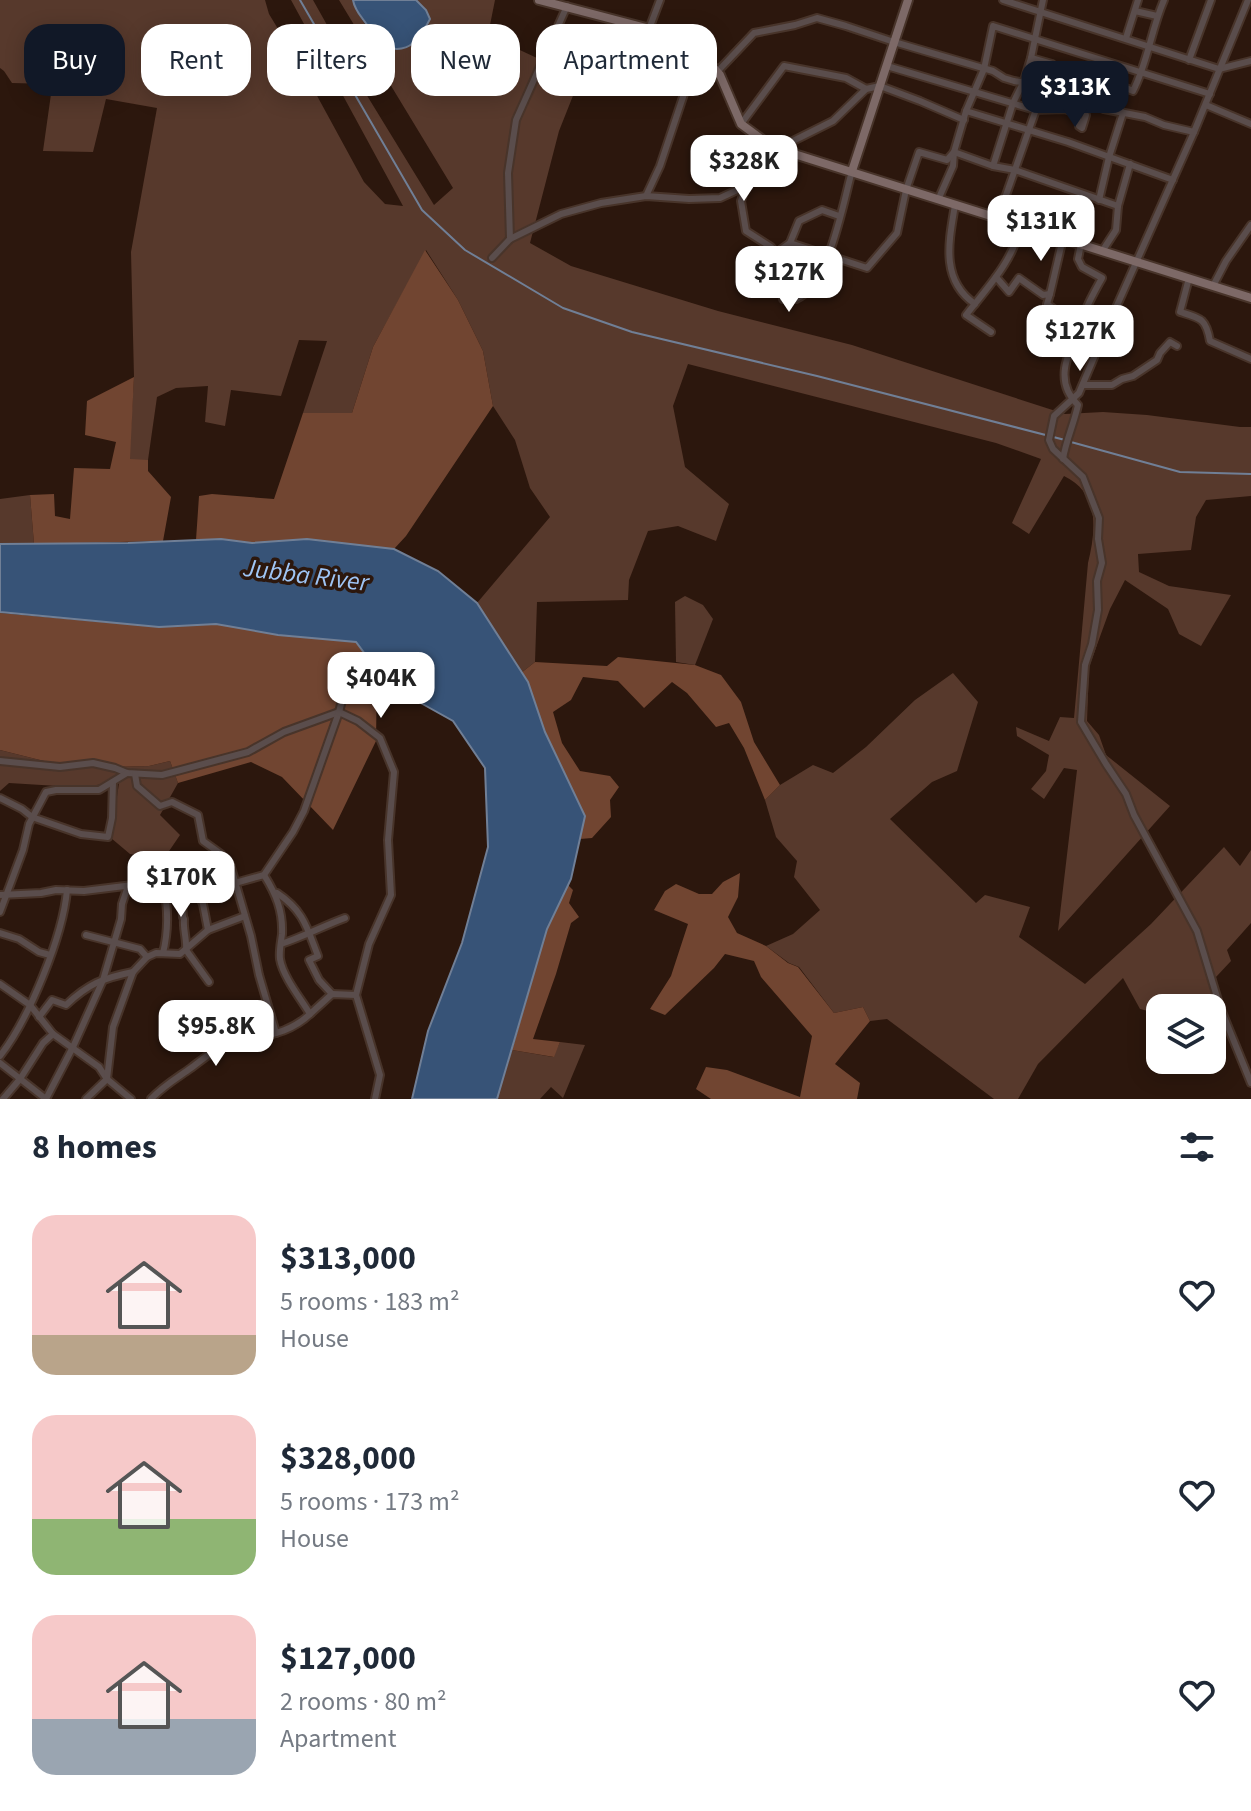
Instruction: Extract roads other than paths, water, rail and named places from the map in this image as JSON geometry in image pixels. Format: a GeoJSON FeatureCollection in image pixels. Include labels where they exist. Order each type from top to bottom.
{"type":"FeatureCollection","features":[{"type":"Feature","properties":{"kind":"main road"},"geometry":{"type":"LineString","coordinates":[[539,0],[631,24]]}},
{"type":"Feature","properties":{"kind":"main road"},"geometry":{"type":"LineString","coordinates":[[852,171],[908,0]]}},
{"type":"Feature","properties":{"kind":"main road"},"geometry":{"type":"LineString","coordinates":[[717,72],[741,124],[777,149],[1251,298]]}},
{"type":"Feature","properties":{"kind":"street"},"geometry":{"type":"LineString","coordinates":[[651,24],[660,0]]}},
{"type":"Feature","properties":{"kind":"street"},"geometry":{"type":"LineString","coordinates":[[1004,0],[1219,69],[1251,61]]}},
{"type":"Feature","properties":{"kind":"street"},"geometry":{"type":"LineString","coordinates":[[993,166],[1031,58],[1043,0]]}},
{"type":"Feature","properties":{"kind":"street"},"geometry":{"type":"LineString","coordinates":[[1126,38],[1138,1],[1129,0]]}},
{"type":"Feature","properties":{"kind":"street"},"geometry":{"type":"LineString","coordinates":[[1123,113],[1117,108],[1126,88],[1133,91],[1142,73],[1164,0]]}},
{"type":"Feature","properties":{"kind":"street"},"geometry":{"type":"LineString","coordinates":[[1189,60],[1211,0]]}},
{"type":"Feature","properties":{"kind":"street"},"geometry":{"type":"LineString","coordinates":[[1248,0],[1206,105],[1083,385],[1079,393],[1054,416],[1050,436],[1053,449],[1083,477],[1099,518],[1102,563],[1097,581],[1098,610],[1085,665],[1081,722],[1126,794],[1134,815],[1197,931],[1220,1007],[1251,1083]]}},
{"type":"Feature","properties":{"kind":"street"},"geometry":{"type":"LineString","coordinates":[[510,239],[508,173],[516,120],[567,6]]}},
{"type":"Feature","properties":{"kind":"street"},"geometry":{"type":"LineString","coordinates":[[1135,11],[1157,16]]}},
{"type":"Feature","properties":{"kind":"street"},"geometry":{"type":"LineString","coordinates":[[717,72],[754,33],[817,18],[993,71],[1004,78],[1044,86],[1083,101],[1194,132]]}},
{"type":"Feature","properties":{"kind":"street"},"geometry":{"type":"LineString","coordinates":[[938,200],[953,166],[966,111],[984,69],[993,26],[1210,94]]}},
{"type":"Feature","properties":{"kind":"street"},"geometry":{"type":"LineString","coordinates":[[998,218],[1052,64],[1031,58]]}},
{"type":"Feature","properties":{"kind":"street"},"geometry":{"type":"LineString","coordinates":[[741,124],[784,66],[846,78],[866,89]]}},
{"type":"Feature","properties":{"kind":"street"},"geometry":{"type":"LineString","coordinates":[[887,66],[1035,110],[1064,109],[1078,113]]}},
{"type":"Feature","properties":{"kind":"street"},"geometry":{"type":"LineString","coordinates":[[852,171],[829,255],[813,285],[795,299],[783,299],[790,268],[771,247],[746,231],[741,201],[746,186],[777,149],[833,121],[866,89],[880,86],[964,120]]}},
{"type":"Feature","properties":{"kind":"street"},"geometry":{"type":"LineString","coordinates":[[646,196],[660,166],[683,96]]}},
{"type":"Feature","properties":{"kind":"street"},"geometry":{"type":"LineString","coordinates":[[1072,144],[1083,101]]}},
{"type":"Feature","properties":{"kind":"street"},"geometry":{"type":"LineString","coordinates":[[1206,105],[1251,124]]}},
{"type":"Feature","properties":{"kind":"street"},"geometry":{"type":"LineString","coordinates":[[966,111],[1029,129],[1173,180]]}},
{"type":"Feature","properties":{"kind":"street"},"geometry":{"type":"LineString","coordinates":[[1099,200],[1123,113]]}},
{"type":"Feature","properties":{"kind":"street"},"geometry":{"type":"LineString","coordinates":[[1079,126],[1082,128],[1086,115]]}},
{"type":"Feature","properties":{"kind":"street"},"geometry":{"type":"LineString","coordinates":[[790,243],[867,268],[897,233],[906,190],[919,152],[947,160],[954,152]]}},
{"type":"Feature","properties":{"kind":"street"},"geometry":{"type":"LineString","coordinates":[[954,152],[1118,206]]}},
{"type":"Feature","properties":{"kind":"street"},"geometry":{"type":"LineString","coordinates":[[1103,250],[1116,230],[1118,206],[1130,164]]}},
{"type":"Feature","properties":{"kind":"street"},"geometry":{"type":"LineString","coordinates":[[492,258],[510,239],[561,214],[601,203],[646,196],[720,198],[746,186]]}},
{"type":"Feature","properties":{"kind":"street"},"geometry":{"type":"LineString","coordinates":[[955,205],[949,237],[949,268],[964,296],[975,304]]}},
{"type":"Feature","properties":{"kind":"street"},"geometry":{"type":"LineString","coordinates":[[776,253],[790,243],[799,221],[822,210],[839,216]]}},
{"type":"Feature","properties":{"kind":"street"},"geometry":{"type":"LineString","coordinates":[[991,332],[966,315],[996,277],[1018,239],[1020,225]]}},
{"type":"Feature","properties":{"kind":"street"},"geometry":{"type":"LineString","coordinates":[[1213,286],[1251,225]]}},
{"type":"Feature","properties":{"kind":"street"},"geometry":{"type":"LineString","coordinates":[[1063,238],[1047,304],[1080,328]]}},
{"type":"Feature","properties":{"kind":"street"},"geometry":{"type":"LineString","coordinates":[[1063,459],[1078,405],[1065,382],[1065,362],[1102,278],[1082,267],[1078,259],[1081,244]]}},
{"type":"Feature","properties":{"kind":"street"},"geometry":{"type":"LineString","coordinates":[[996,277],[1009,292],[1019,278],[1043,295],[1050,294]]}},
{"type":"Feature","properties":{"kind":"street"},"geometry":{"type":"LineString","coordinates":[[1189,278],[1180,312],[1198,317],[1208,327],[1210,341],[1251,359]]}},
{"type":"Feature","properties":{"kind":"street"},"geometry":{"type":"LineString","coordinates":[[1083,385],[1112,385],[1151,365],[1170,342],[1177,346]]}},
{"type":"Feature","properties":{"kind":"street"},"geometry":{"type":"LineString","coordinates":[[3,895],[128,886],[196,890],[264,875],[304,811],[339,712],[353,657]]}},
{"type":"Feature","properties":{"kind":"street"},"geometry":{"type":"LineString","coordinates":[[0,761],[60,767],[93,763],[131,774],[162,775],[248,752],[284,732],[339,712],[358,721],[380,738],[394,772],[388,840],[391,895],[369,944],[356,995],[380,1075],[375,1099]]}},
{"type":"Feature","properties":{"kind":"street"},"geometry":{"type":"LineString","coordinates":[[0,912],[3,895],[16,872],[32,817],[46,792],[99,790],[131,774]]}},
{"type":"Feature","properties":{"kind":"street"},"geometry":{"type":"LineString","coordinates":[[131,774],[137,786],[160,806],[172,802],[198,815],[203,841],[230,864],[276,1033]]}},
{"type":"Feature","properties":{"kind":"street"},"geometry":{"type":"LineString","coordinates":[[0,798],[32,817],[81,834],[108,837],[113,781]]}},
{"type":"Feature","properties":{"kind":"street"},"geometry":{"type":"LineString","coordinates":[[264,875],[275,892],[281,917],[280,959],[310,1014]]}},
{"type":"Feature","properties":{"kind":"street"},"geometry":{"type":"LineString","coordinates":[[0,1063],[46,1099],[103,980],[128,886]]}},
{"type":"Feature","properties":{"kind":"street"},"geometry":{"type":"LineString","coordinates":[[163,887],[167,938],[163,953]]}},
{"type":"Feature","properties":{"kind":"street"},"geometry":{"type":"LineString","coordinates":[[0,1056],[18,1031],[30,1005],[65,911],[67,890]]}},
{"type":"Feature","properties":{"kind":"street"},"geometry":{"type":"LineString","coordinates":[[181,890],[186,950],[209,982]]}},
{"type":"Feature","properties":{"kind":"street"},"geometry":{"type":"LineString","coordinates":[[196,890],[203,904],[208,930]]}},
{"type":"Feature","properties":{"kind":"street"},"geometry":{"type":"LineString","coordinates":[[275,892],[290,901],[305,920],[318,956],[309,960],[319,980],[332,994]]}},
{"type":"Feature","properties":{"kind":"street"},"geometry":{"type":"LineString","coordinates":[[86,1099],[107,1079],[113,1027],[133,972],[147,957],[156,953],[180,954],[208,930],[245,916]]}},
{"type":"Feature","properties":{"kind":"street"},"geometry":{"type":"LineString","coordinates":[[281,944],[345,918]]}},
{"type":"Feature","properties":{"kind":"street"},"geometry":{"type":"LineString","coordinates":[[0,933],[50,955]]}},
{"type":"Feature","properties":{"kind":"street"},"geometry":{"type":"LineString","coordinates":[[86,935],[140,949],[147,957]]}},
{"type":"Feature","properties":{"kind":"street"},"geometry":{"type":"LineString","coordinates":[[39,1017],[52,1000],[66,1005],[84,988],[133,972]]}},
{"type":"Feature","properties":{"kind":"street"},"geometry":{"type":"LineString","coordinates":[[0,984],[30,1005],[53,1034],[99,1067],[107,1079],[131,1099]]}},
{"type":"Feature","properties":{"kind":"street"},"geometry":{"type":"LineString","coordinates":[[151,1099],[205,1056],[226,1045],[298,1025],[332,994],[356,995]]}},
{"type":"Feature","properties":{"kind":"street"},"geometry":{"type":"LineString","coordinates":[[3,1099],[43,1043],[53,1034]]}},
{"type":"Feature","properties":{"kind":"water"},"geometry":{"type":"Polygon","coordinates":[[[353,0],[416,0],[430,19],[427,24],[411,24],[411,44],[395,49],[395,24],[366,24],[353,0]]]}},
{"type":"Feature","properties":{"kind":"water","name":"Jubba River"},"geometry":{"type":"Polygon","coordinates":[[[221,539],[252,543],[307,539],[394,549],[438,571],[477,603],[528,682],[545,732],[585,816],[571,879],[547,929],[497,1099],[412,1099],[428,1031],[462,943],[488,847],[485,768],[453,721],[419,702],[377,670],[356,642],[278,635],[216,624],[159,627],[0,612],[0,544],[221,539]]]}},
{"type":"Feature","properties":{"kind":"waterway"},"geometry":{"type":"LineString","coordinates":[[300,0],[422,210],[465,250],[563,308],[632,332],[1065,440]]}},
{"type":"Feature","properties":{"kind":"waterway"},"geometry":{"type":"LineString","coordinates":[[1071,442],[1180,472],[1251,474]]}}]}
